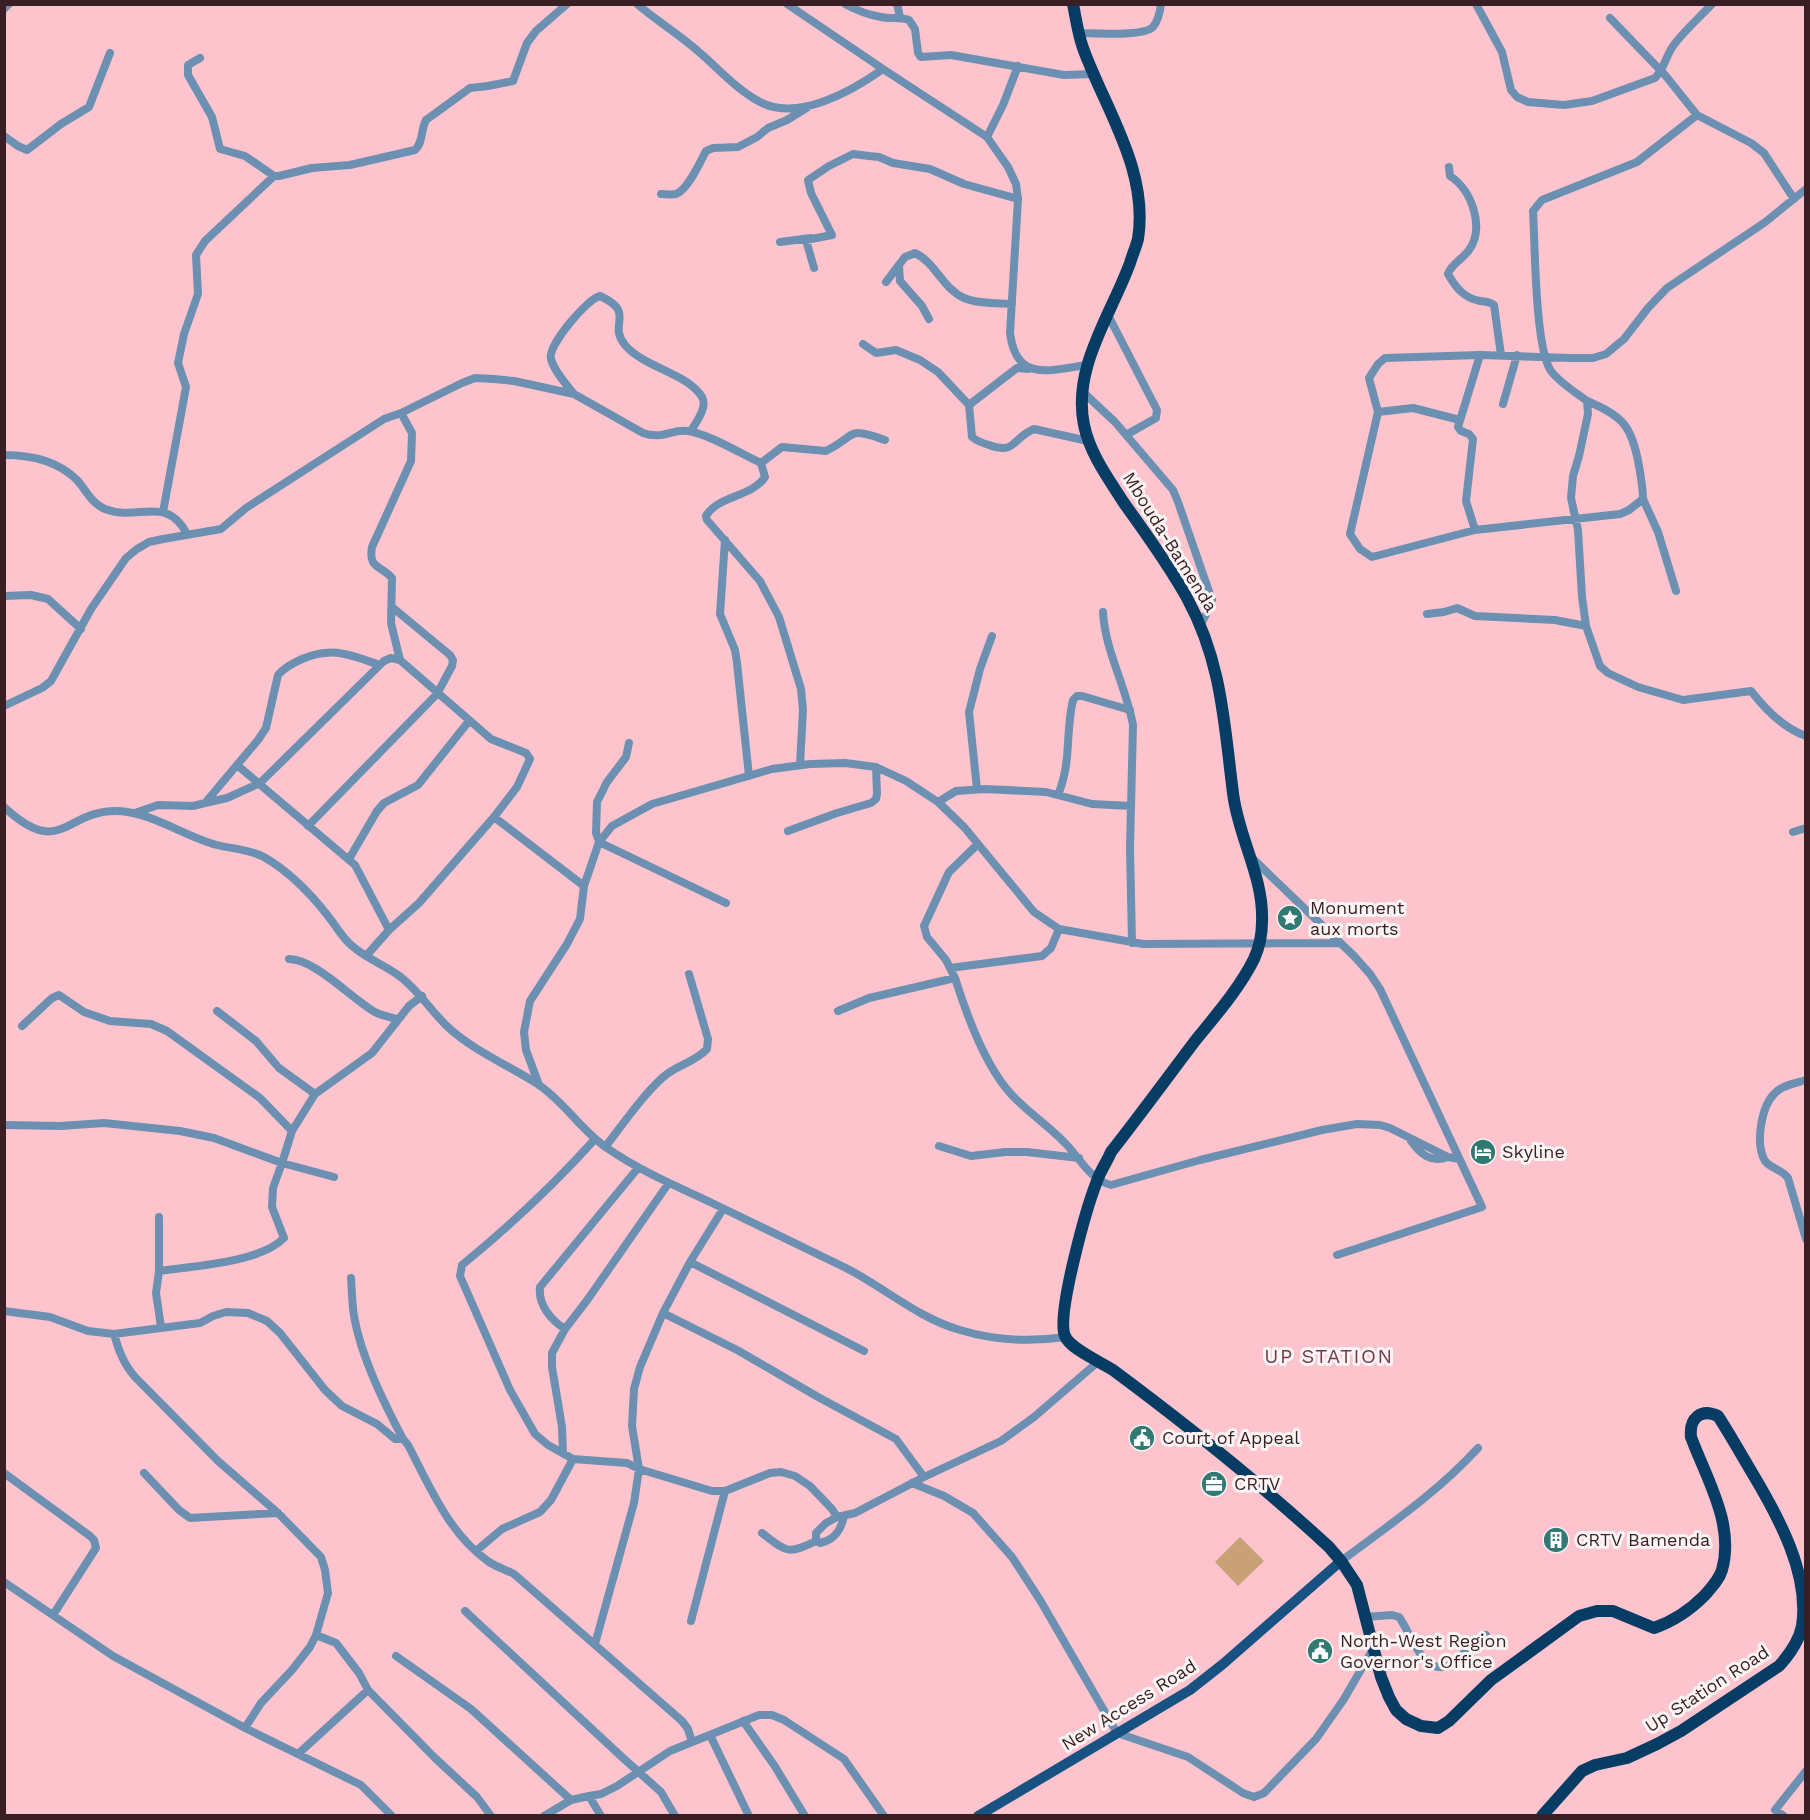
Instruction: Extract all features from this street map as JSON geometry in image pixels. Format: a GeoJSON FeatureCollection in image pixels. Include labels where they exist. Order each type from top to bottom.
{"type":"FeatureCollection","features":[{"type":"Feature","properties":{"kind":"highway","name":"Mbouda-Bamenda"},"geometry":{"type":"LineString","coordinates":[[1073,4],[1078,33],[1131,159],[1139,200],[1138,240],[1120,291],[1087,364],[1081,411],[1088,441],[1101,468],[1178,583],[1201,624],[1219,687],[1233,796],[1239,827],[1259,888],[1262,922],[1259,944],[1254,958],[1235,990],[1111,1152],[1097,1179]]}},
{"type":"Feature","properties":{"kind":"highway"},"geometry":{"type":"LineString","coordinates":[[1065,1337],[1062,1322],[1069,1286],[1082,1229],[1097,1179]]}},
{"type":"Feature","properties":{"kind":"highway","name":"Up Station Road"},"geometry":{"type":"LineString","coordinates":[[1065,1337],[1076,1348],[1100,1361],[1202,1439],[1310,1530],[1341,1561],[1357,1585],[1381,1677],[1396,1710],[1406,1719],[1421,1726],[1438,1728],[1449,1721],[1491,1680],[1579,1616],[1597,1611],[1613,1611],[1654,1628],[1669,1623],[1690,1610],[1716,1583],[1722,1571],[1725,1551],[1724,1527],[1716,1498],[1691,1437],[1690,1426],[1693,1420],[1701,1414],[1710,1412],[1719,1416],[1765,1494],[1789,1541],[1800,1580],[1802,1628],[1790,1653],[1779,1666],[1658,1744],[1627,1758],[1595,1765],[1582,1771],[1542,1815]]}},
{"type":"Feature","properties":{"kind":"main road","name":"New Access Road"},"geometry":{"type":"LineString","coordinates":[[978,1815],[1190,1690],[1341,1561]]}},
{"type":"Feature","properties":{"kind":"street"},"geometry":{"type":"LineString","coordinates":[[4,9],[9,4]]}},
{"type":"Feature","properties":{"kind":"street"},"geometry":{"type":"LineString","coordinates":[[163,512],[186,387],[178,363],[184,334],[198,294],[196,255],[205,241],[274,176],[312,168],[350,165],[415,150],[419,147],[422,126],[426,120],[470,88],[513,81],[527,43],[536,31],[567,4]]}},
{"type":"Feature","properties":{"kind":"street"},"geometry":{"type":"LineString","coordinates":[[637,4],[698,50],[746,93],[761,103],[775,108],[821,103],[884,69]]}},
{"type":"Feature","properties":{"kind":"street"},"geometry":{"type":"LineString","coordinates":[[787,4],[987,137],[1008,167],[1016,184],[1018,199],[1011,346],[1016,357],[1028,369]]}},
{"type":"Feature","properties":{"kind":"street"},"geometry":{"type":"LineString","coordinates":[[845,4],[865,14],[909,20],[913,24],[921,57],[951,55],[1064,75],[1094,74]]}},
{"type":"Feature","properties":{"kind":"street"},"geometry":{"type":"LineString","coordinates":[[897,4],[900,17]]}},
{"type":"Feature","properties":{"kind":"street"},"geometry":{"type":"LineString","coordinates":[[1078,33],[1137,33],[1148,30],[1159,15],[1161,4]]}},
{"type":"Feature","properties":{"kind":"street"},"geometry":{"type":"LineString","coordinates":[[1476,4],[1502,52],[1511,90],[1517,97],[1528,102],[1564,105],[1592,101],[1655,78],[1661,72],[1677,41],[1712,4]]}},
{"type":"Feature","properties":{"kind":"street"},"geometry":{"type":"LineString","coordinates":[[1610,18],[1661,72],[1697,115],[1757,147],[1775,168],[1794,199]]}},
{"type":"Feature","properties":{"kind":"street"},"geometry":{"type":"LineString","coordinates":[[4,136],[27,150],[61,124],[83,112],[89,107],[110,53]]}},
{"type":"Feature","properties":{"kind":"street"},"geometry":{"type":"LineString","coordinates":[[200,58],[190,62],[187,69],[188,75],[212,117],[220,149],[245,156],[274,176]]}},
{"type":"Feature","properties":{"kind":"street"},"geometry":{"type":"LineString","coordinates":[[987,137],[1003,105],[1018,66]]}},
{"type":"Feature","properties":{"kind":"street"},"geometry":{"type":"LineString","coordinates":[[661,194],[673,195],[684,188],[706,151],[713,148],[738,147],[758,138],[768,128],[788,120],[808,106]]}},
{"type":"Feature","properties":{"kind":"street"},"geometry":{"type":"LineString","coordinates":[[1676,591],[1658,532],[1643,499],[1638,456],[1628,430],[1610,410],[1587,401],[1551,372],[1539,328],[1533,211],[1542,200],[1637,162],[1697,115]]}},
{"type":"Feature","properties":{"kind":"street"},"geometry":{"type":"LineString","coordinates":[[832,235],[811,193],[808,180],[853,154],[919,166],[964,184],[1018,199]]}},
{"type":"Feature","properties":{"kind":"street"},"geometry":{"type":"LineString","coordinates":[[1449,167],[1450,176],[1456,180],[1467,195],[1478,229],[1471,248],[1450,269],[1448,274],[1467,298],[1491,302],[1494,305],[1501,355]]}},
{"type":"Feature","properties":{"kind":"street"},"geometry":{"type":"LineString","coordinates":[[1643,499],[1620,514],[1474,530],[1372,557],[1360,549],[1350,534],[1378,412],[1369,378],[1385,358],[1517,355],[1593,358],[1606,354],[1624,339],[1667,288],[1764,223],[1806,189]]}},
{"type":"Feature","properties":{"kind":"street"},"geometry":{"type":"LineString","coordinates":[[780,242],[832,235]]}},
{"type":"Feature","properties":{"kind":"street"},"geometry":{"type":"LineString","coordinates":[[814,267],[806,240],[832,235]]}},
{"type":"Feature","properties":{"kind":"street"},"geometry":{"type":"LineString","coordinates":[[886,282],[905,257],[915,253],[927,260],[955,292],[963,297],[1012,304]]}},
{"type":"Feature","properties":{"kind":"street"},"geometry":{"type":"LineString","coordinates":[[899,265],[900,281],[929,319]]}},
{"type":"Feature","properties":{"kind":"street"},"geometry":{"type":"LineString","coordinates":[[574,394],[551,361],[551,352],[554,345],[584,308],[591,300],[600,296],[615,304],[619,309],[621,315],[619,336],[628,349],[692,386],[702,396],[704,406],[691,431]]}},
{"type":"Feature","properties":{"kind":"street"},"geometry":{"type":"LineString","coordinates":[[1108,315],[1156,410],[1156,418],[1126,435]]}},
{"type":"Feature","properties":{"kind":"street"},"geometry":{"type":"LineString","coordinates":[[863,344],[876,353],[896,350],[920,360],[938,372],[969,405],[972,437],[976,441],[1000,450],[1008,448],[1027,431],[1034,429],[1088,441]]}},
{"type":"Feature","properties":{"kind":"street"},"geometry":{"type":"LineString","coordinates":[[1474,530],[1466,501],[1473,440],[1472,436],[1459,429],[1480,355]]}},
{"type":"Feature","properties":{"kind":"street"},"geometry":{"type":"LineString","coordinates":[[1503,404],[1517,355]]}},
{"type":"Feature","properties":{"kind":"street"},"geometry":{"type":"LineString","coordinates":[[969,405],[1017,368],[1042,372],[1087,364]]}},
{"type":"Feature","properties":{"kind":"street"},"geometry":{"type":"LineString","coordinates":[[4,706],[42,688],[51,681],[91,609],[126,558],[149,542],[221,529],[246,508],[327,457],[363,431],[462,382],[476,378],[514,381],[574,394],[653,437],[680,430],[691,431],[761,463],[765,477],[760,484],[714,507],[706,516],[760,581],[771,599],[796,667],[801,689],[803,710],[800,765]]}},
{"type":"Feature","properties":{"kind":"street"},"geometry":{"type":"LineString","coordinates":[[1084,393],[1165,479],[1178,502],[1212,600],[1201,624]]}},
{"type":"Feature","properties":{"kind":"street"},"geometry":{"type":"LineString","coordinates":[[1587,401],[1588,414],[1573,476],[1571,498],[1578,530],[1581,597],[1586,626],[1600,666],[1608,673],[1638,687],[1683,700],[1751,691],[1780,722],[1806,736]]}},
{"type":"Feature","properties":{"kind":"street"},"geometry":{"type":"LineString","coordinates":[[1378,412],[1413,408],[1460,420]]}},
{"type":"Feature","properties":{"kind":"street"},"geometry":{"type":"LineString","coordinates":[[399,660],[392,623],[392,578],[372,562],[370,555],[411,461],[412,433],[401,413]]}},
{"type":"Feature","properties":{"kind":"street"},"geometry":{"type":"LineString","coordinates":[[761,463],[782,447],[826,451],[857,432],[885,440]]}},
{"type":"Feature","properties":{"kind":"street"},"geometry":{"type":"LineString","coordinates":[[4,454],[31,457],[61,468],[76,479],[94,502],[104,509],[116,512],[163,512],[180,521],[187,534]]}},
{"type":"Feature","properties":{"kind":"street"},"geometry":{"type":"LineString","coordinates":[[725,540],[720,614],[735,650],[750,776]]}},
{"type":"Feature","properties":{"kind":"street"},"geometry":{"type":"LineString","coordinates":[[4,596],[31,595],[48,598],[81,629]]}},
{"type":"Feature","properties":{"kind":"street"},"geometry":{"type":"LineString","coordinates":[[308,826],[437,694],[452,666],[453,660],[444,649],[392,607]]}},
{"type":"Feature","properties":{"kind":"street"},"geometry":{"type":"LineString","coordinates":[[1427,614],[1457,608],[1475,616],[1556,620],[1586,626]]}},
{"type":"Feature","properties":{"kind":"street"},"geometry":{"type":"LineString","coordinates":[[1103,612],[1107,645],[1130,710],[1133,736],[1132,942]]}},
{"type":"Feature","properties":{"kind":"street"},"geometry":{"type":"LineString","coordinates":[[977,789],[969,712],[980,669],[992,636]]}},
{"type":"Feature","properties":{"kind":"street"},"geometry":{"type":"LineString","coordinates":[[205,803],[266,728],[278,675],[281,671],[296,662],[325,652],[338,652],[380,665]]}},
{"type":"Feature","properties":{"kind":"street"},"geometry":{"type":"LineString","coordinates":[[135,813],[158,805],[193,806],[227,798],[260,783],[380,665],[391,658],[399,660],[491,740],[526,753],[530,757],[517,787],[494,817],[419,903],[389,930],[366,956]]}},
{"type":"Feature","properties":{"kind":"street"},"geometry":{"type":"LineString","coordinates":[[1058,795],[1065,778],[1073,700],[1077,696],[1082,696],[1130,710]]}},
{"type":"Feature","properties":{"kind":"street"},"geometry":{"type":"LineString","coordinates":[[349,859],[384,803],[418,785],[470,721]]}},
{"type":"Feature","properties":{"kind":"street"},"geometry":{"type":"LineString","coordinates":[[628,743],[626,757],[597,802],[596,833],[599,842],[726,903]]}},
{"type":"Feature","properties":{"kind":"street"},"geometry":{"type":"LineString","coordinates":[[539,1085],[526,1050],[524,1032],[530,1001],[567,944],[580,919],[584,886],[599,842],[612,826],[652,804],[772,769],[845,763],[876,767],[906,781],[938,802],[964,827],[1034,912],[1059,929],[1154,944],[1339,943]]}},
{"type":"Feature","properties":{"kind":"street"},"geometry":{"type":"LineString","coordinates":[[237,765],[349,859],[361,872],[389,930]]}},
{"type":"Feature","properties":{"kind":"street"},"geometry":{"type":"LineString","coordinates":[[788,831],[871,803],[876,799],[877,794],[876,767]]}},
{"type":"Feature","properties":{"kind":"street"},"geometry":{"type":"LineString","coordinates":[[938,802],[956,791],[977,789],[1035,791],[1092,804],[1131,806]]}},
{"type":"Feature","properties":{"kind":"street"},"geometry":{"type":"LineString","coordinates":[[4,807],[40,831],[67,828],[100,813],[117,811],[135,813],[218,845],[250,851],[279,867],[326,914],[351,945],[398,975],[422,996],[450,1029],[539,1085],[594,1138],[638,1168],[850,1270],[922,1314],[960,1330],[996,1337],[1032,1340],[1065,1337]]}},
{"type":"Feature","properties":{"kind":"street"},"geometry":{"type":"LineString","coordinates":[[494,817],[584,886]]}},
{"type":"Feature","properties":{"kind":"street"},"geometry":{"type":"LineString","coordinates":[[1793,832],[1806,828]]}},
{"type":"Feature","properties":{"kind":"street"},"geometry":{"type":"LineString","coordinates":[[978,844],[949,872],[924,926],[927,937],[950,968],[997,1076],[1010,1093],[1057,1134],[1090,1174],[1097,1179],[1111,1185],[1311,1132],[1357,1124],[1380,1125],[1448,1157],[1459,1159]]}},
{"type":"Feature","properties":{"kind":"street"},"geometry":{"type":"LineString","coordinates":[[1250,856],[1370,974],[1380,989],[1482,1207],[1336,1255]]}},
{"type":"Feature","properties":{"kind":"street"},"geometry":{"type":"LineString","coordinates":[[950,968],[1042,956],[1051,948],[1059,929]]}},
{"type":"Feature","properties":{"kind":"street"},"geometry":{"type":"LineString","coordinates":[[289,959],[302,961],[325,975],[382,1016],[397,1019]]}},
{"type":"Feature","properties":{"kind":"street"},"geometry":{"type":"LineString","coordinates":[[605,1147],[660,1080],[707,1049],[708,1039],[689,974]]}},
{"type":"Feature","properties":{"kind":"street"},"geometry":{"type":"LineString","coordinates":[[838,1011],[869,998],[955,978]]}},
{"type":"Feature","properties":{"kind":"street"},"geometry":{"type":"LineString","coordinates":[[22,1026],[52,998],[59,996],[84,1012],[110,1021],[158,1026],[260,1098],[292,1131]]}},
{"type":"Feature","properties":{"kind":"street"},"geometry":{"type":"LineString","coordinates":[[159,1271],[260,1254],[285,1238],[272,1207],[273,1188],[292,1131],[315,1094],[372,1053],[397,1019],[422,996]]}},
{"type":"Feature","properties":{"kind":"street"},"geometry":{"type":"LineString","coordinates":[[217,1011],[256,1041],[279,1068],[315,1094]]}},
{"type":"Feature","properties":{"kind":"street"},"geometry":{"type":"LineString","coordinates":[[1806,1080],[1775,1092],[1761,1122],[1760,1137],[1764,1159],[1768,1165],[1781,1171],[1788,1178],[1806,1239]]}},
{"type":"Feature","properties":{"kind":"street"},"geometry":{"type":"LineString","coordinates":[[4,1125],[60,1126],[104,1123],[180,1131],[214,1138],[282,1163],[334,1177]]}},
{"type":"Feature","properties":{"kind":"street"},"geometry":{"type":"LineString","coordinates":[[594,1138],[556,1182],[499,1235],[462,1264],[460,1276],[515,1399],[535,1434],[563,1453],[573,1459],[627,1463],[639,1469],[712,1491],[725,1491],[770,1473],[781,1472],[795,1476],[810,1486],[840,1517],[839,1532],[831,1539],[820,1543],[816,1541],[793,1551],[786,1550],[762,1533]]}},
{"type":"Feature","properties":{"kind":"street"},"geometry":{"type":"LineString","coordinates":[[939,1146],[971,1156],[1028,1152],[1079,1158]]}},
{"type":"Feature","properties":{"kind":"street"},"geometry":{"type":"LineString","coordinates":[[565,1329],[548,1315],[542,1301],[540,1287],[638,1168]]}},
{"type":"Feature","properties":{"kind":"street"},"geometry":{"type":"LineString","coordinates":[[563,1453],[552,1353],[565,1329],[669,1184]]}},
{"type":"Feature","properties":{"kind":"street"},"geometry":{"type":"LineString","coordinates":[[595,1644],[634,1503],[639,1469],[632,1426],[634,1389],[640,1366],[663,1313],[690,1262],[723,1209]]}},
{"type":"Feature","properties":{"kind":"street"},"geometry":{"type":"LineString","coordinates":[[159,1217],[159,1271],[156,1293],[161,1327]]}},
{"type":"Feature","properties":{"kind":"street"},"geometry":{"type":"LineString","coordinates":[[690,1262],[864,1351]]}},
{"type":"Feature","properties":{"kind":"street"},"geometry":{"type":"LineString","coordinates":[[351,1278],[354,1317],[365,1354],[387,1407],[446,1517],[476,1551],[490,1563],[514,1574],[682,1721],[693,1742]]}},
{"type":"Feature","properties":{"kind":"street"},"geometry":{"type":"LineString","coordinates":[[4,1311],[50,1317],[88,1332],[114,1334],[200,1323],[226,1312],[248,1313],[257,1316],[280,1333],[325,1390],[342,1406],[377,1424],[395,1439],[403,1439]]}},
{"type":"Feature","properties":{"kind":"street"},"geometry":{"type":"LineString","coordinates":[[663,1313],[739,1351],[890,1436],[904,1448],[924,1477]]}},
{"type":"Feature","properties":{"kind":"street"},"geometry":{"type":"LineString","coordinates":[[114,1334],[120,1354],[135,1377],[218,1461],[278,1513],[321,1557],[328,1593],[316,1635],[292,1670],[261,1703],[245,1728]]}},
{"type":"Feature","properties":{"kind":"street"},"geometry":{"type":"LineString","coordinates":[[816,1541],[816,1533],[826,1523],[855,1513],[1001,1441],[1034,1417],[1100,1361]]}},
{"type":"Feature","properties":{"kind":"street"},"geometry":{"type":"LineString","coordinates":[[1341,1561],[1427,1495],[1478,1448]]}},
{"type":"Feature","properties":{"kind":"street"},"geometry":{"type":"LineString","coordinates":[[476,1551],[502,1529],[540,1512],[551,1500],[573,1459]]}},
{"type":"Feature","properties":{"kind":"street"},"geometry":{"type":"LineString","coordinates":[[4,1473],[90,1536],[96,1544],[96,1548],[53,1615]]}},
{"type":"Feature","properties":{"kind":"street"},"geometry":{"type":"LineString","coordinates":[[144,1473],[179,1510],[190,1518],[278,1513]]}},
{"type":"Feature","properties":{"kind":"street"},"geometry":{"type":"LineString","coordinates":[[912,1484],[944,1496],[966,1508],[1012,1557],[1040,1600],[1116,1732],[1188,1757],[1243,1793],[1254,1797],[1264,1793],[1316,1739],[1344,1699],[1373,1649]]}},
{"type":"Feature","properties":{"kind":"street"},"geometry":{"type":"LineString","coordinates":[[690,1621],[725,1491]]}},
{"type":"Feature","properties":{"kind":"street"},"geometry":{"type":"LineString","coordinates":[[4,1582],[113,1656],[245,1728],[361,1785],[392,1815]]}},
{"type":"Feature","properties":{"kind":"street"},"geometry":{"type":"LineString","coordinates":[[465,1611],[661,1792],[675,1815]]}},
{"type":"Feature","properties":{"kind":"street"},"geometry":{"type":"LineString","coordinates":[[1365,1617],[1392,1615],[1399,1617],[1424,1660],[1441,1669],[1448,1666],[1486,1635]]}},
{"type":"Feature","properties":{"kind":"street"},"geometry":{"type":"LineString","coordinates":[[316,1635],[336,1643],[368,1690],[477,1797],[491,1815]]}},
{"type":"Feature","properties":{"kind":"street"},"geometry":{"type":"LineString","coordinates":[[396,1656],[471,1708],[572,1800]]}},
{"type":"Feature","properties":{"kind":"street"},"geometry":{"type":"LineString","coordinates":[[298,1754],[368,1690]]}},
{"type":"Feature","properties":{"kind":"street"},"geometry":{"type":"LineString","coordinates":[[544,1815],[572,1800],[601,1794],[670,1751],[759,1715],[772,1715],[784,1720],[844,1759],[884,1815]]}},
{"type":"Feature","properties":{"kind":"street"},"geometry":{"type":"LineString","coordinates":[[743,1721],[805,1815]]}},
{"type":"Feature","properties":{"kind":"street"},"geometry":{"type":"LineString","coordinates":[[710,1735],[749,1815]]}},
{"type":"Feature","properties":{"kind":"street"},"geometry":{"type":"LineString","coordinates":[[1784,1815],[1774,1813],[1806,1771]]}},
{"type":"Feature","properties":{"kind":"street"},"geometry":{"type":"LineString","coordinates":[[589,1796],[601,1815]]}},
{"type":"Feature","properties":{"kind":"shaded area"},"geometry":{"type":"Polygon","coordinates":[[[1240,1537],[1264,1561],[1238,1586],[1215,1562],[1240,1537]]]}},
{"type":"Feature","properties":{"kind":"place","name":"Monument aux morts"},"geometry":{"type":"Point","coordinates":[1290,918]}},
{"type":"Feature","properties":{"kind":"place","name":"Skyline"},"geometry":{"type":"Point","coordinates":[1483,1152]}},
{"type":"Feature","properties":{"kind":"place","name":"Court of Appeal"},"geometry":{"type":"Point","coordinates":[1142,1438]}},
{"type":"Feature","properties":{"kind":"place","name":"CRTV"},"geometry":{"type":"Point","coordinates":[1214,1484]}},
{"type":"Feature","properties":{"kind":"place","name":"CRTV Bamenda"},"geometry":{"type":"Point","coordinates":[1556,1540]}},
{"type":"Feature","properties":{"kind":"place","name":"North-West Region Governor's Office"},"geometry":{"type":"Point","coordinates":[1320,1651]}},
{"type":"Feature","properties":{"kind":"district","name":"UP STATION"},"geometry":{"type":"Point","coordinates":[1329,1356]}}]}
